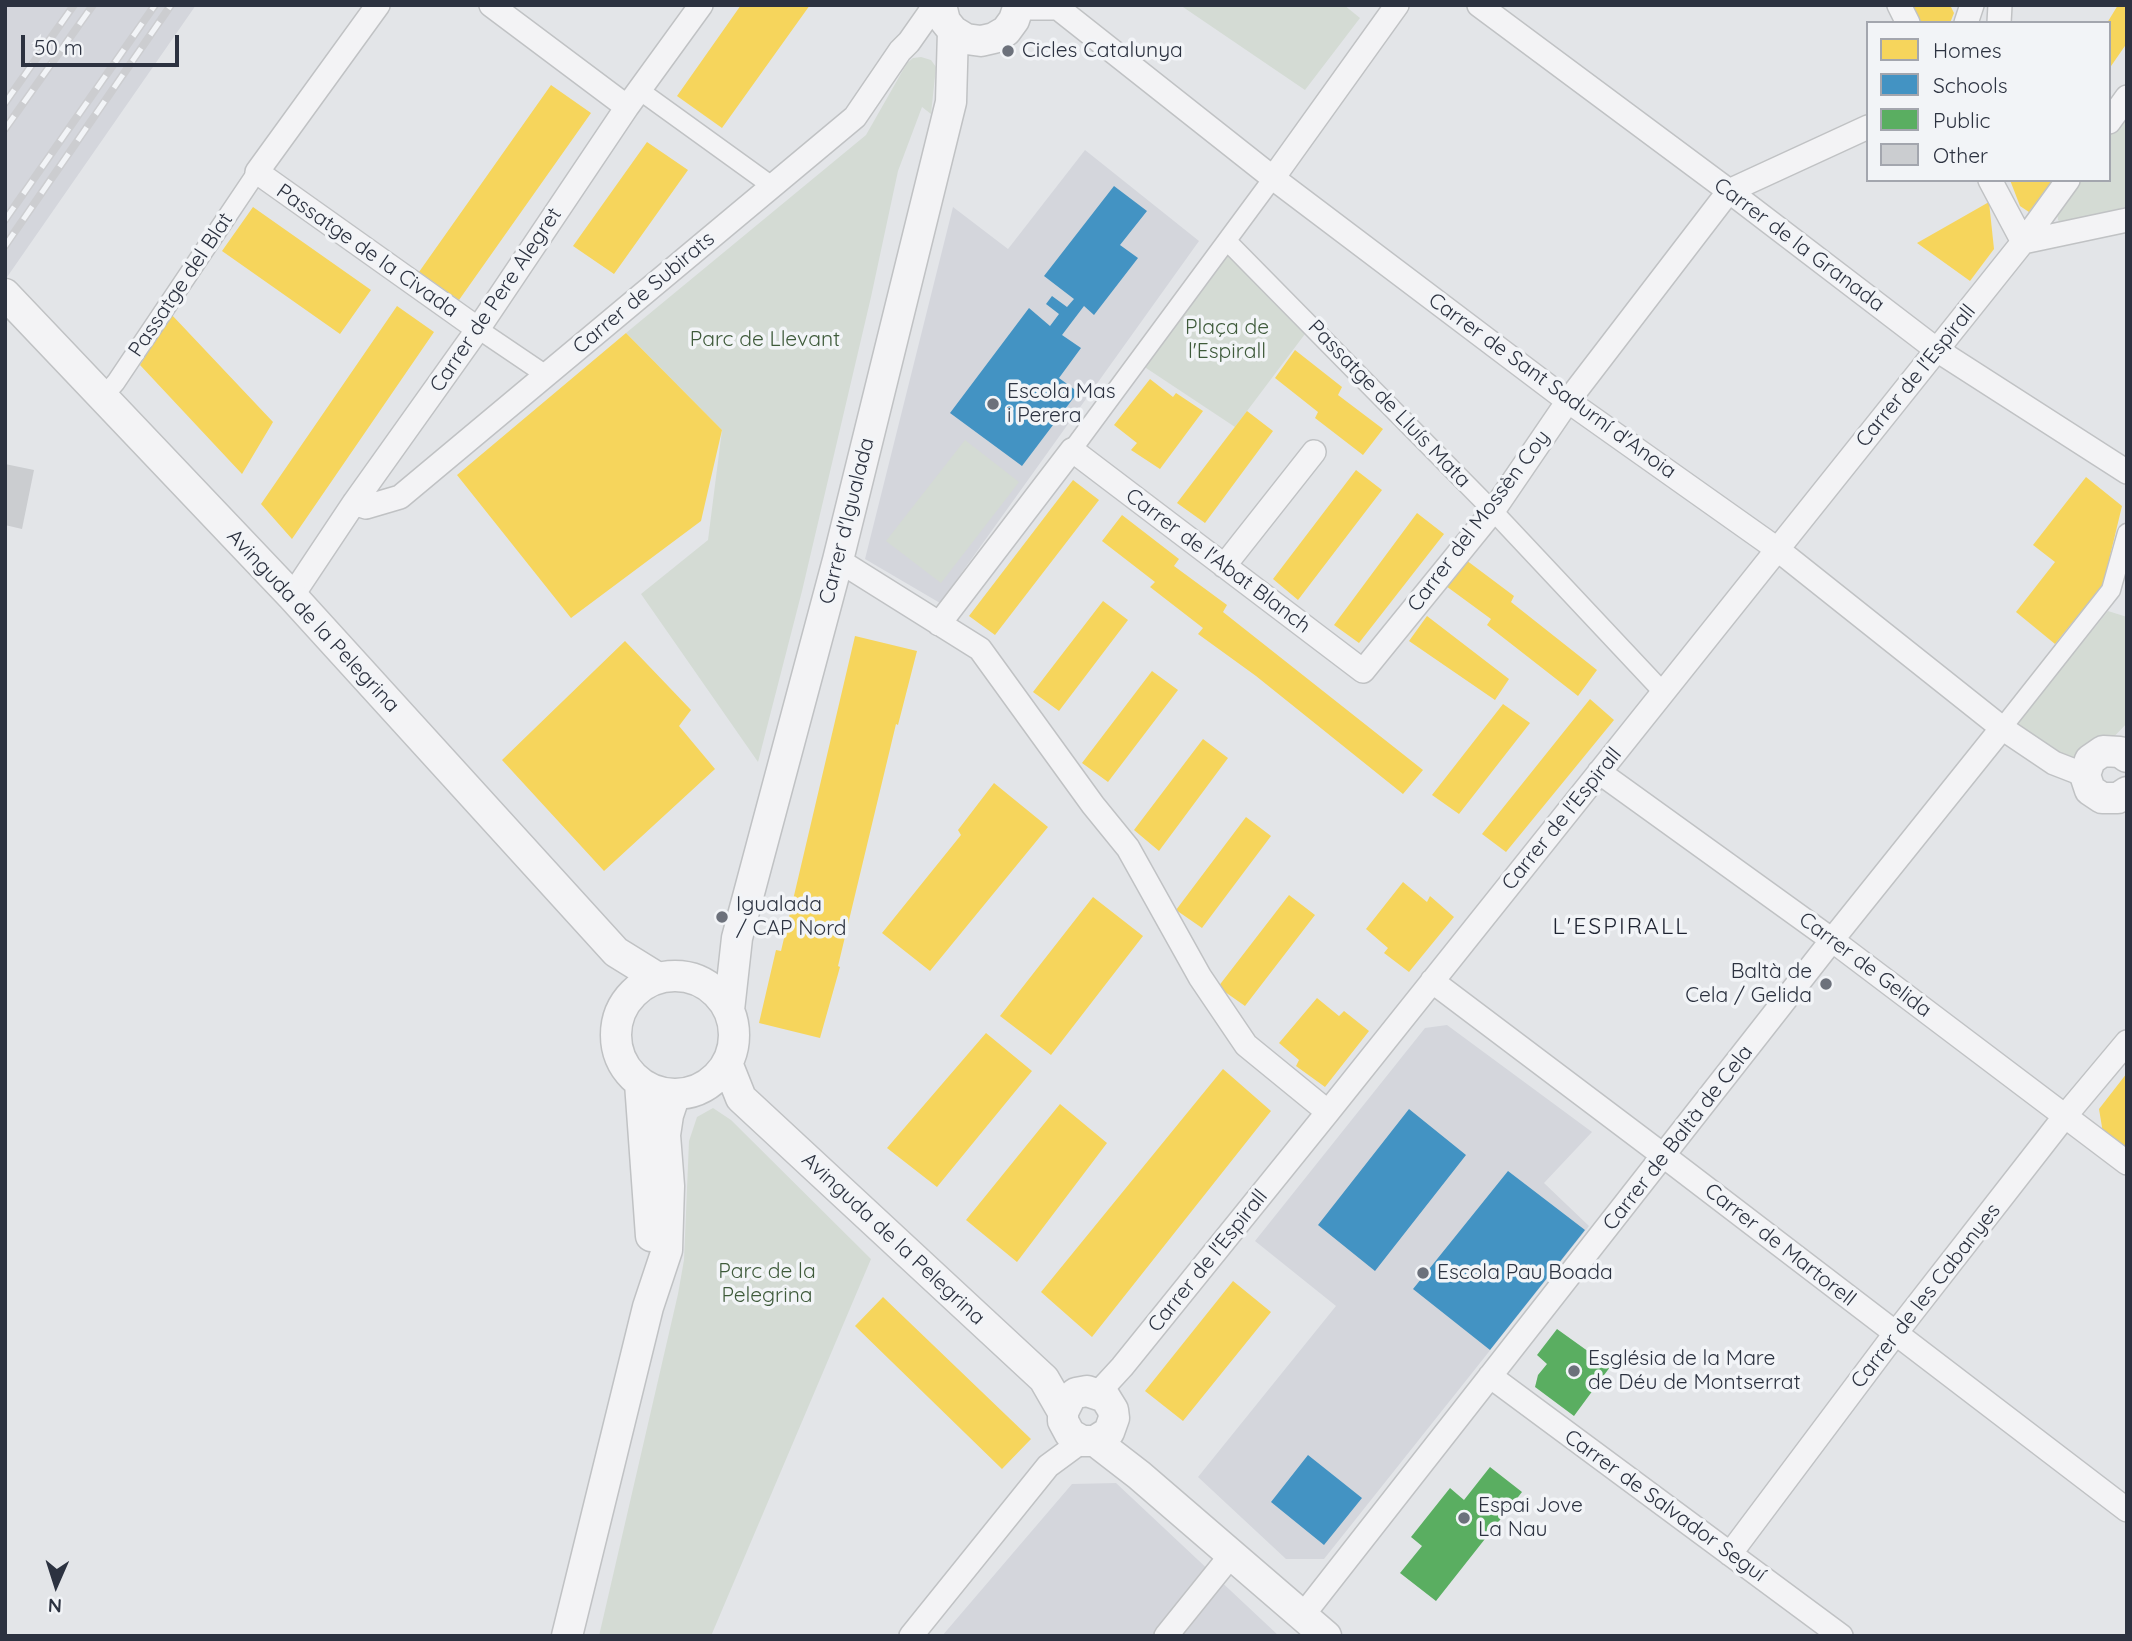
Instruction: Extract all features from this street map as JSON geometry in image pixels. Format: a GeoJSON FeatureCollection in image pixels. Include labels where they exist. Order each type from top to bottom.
{"type":"FeatureCollection","features":[{"type":"Feature","properties":{"kind":"street"},"geometry":{"type":"LineString","coordinates":[[257,172],[378,5]]}},
{"type":"Feature","properties":{"kind":"street"},"geometry":{"type":"LineString","coordinates":[[491,5],[772,186]]}},
{"type":"Feature","properties":{"kind":"street","name":"Carrer de Pere Alegret"},"geometry":{"type":"LineString","coordinates":[[292,596],[354,503],[478,329],[633,98],[701,5]]}},
{"type":"Feature","properties":{"kind":"street"},"geometry":{"type":"LineString","coordinates":[[939,624],[1227,241],[1397,5]]}},
{"type":"Feature","properties":{"kind":"street","name":"Carrer de la Granada"},"geometry":{"type":"LineString","coordinates":[[1479,5],[1937,350],[2127,472]]}},
{"type":"Feature","properties":{"kind":"street"},"geometry":{"type":"LineString","coordinates":[[1899,5],[1907,21]]}},
{"type":"Feature","properties":{"kind":"street"},"geometry":{"type":"LineString","coordinates":[[945,17],[966,39],[981,41],[995,38],[1006,31],[1014,20],[1018,6]]}},
{"type":"Feature","properties":{"kind":"street","name":"Carrer de Sant Sadurní d'Anoia"},"geometry":{"type":"LineString","coordinates":[[1018,6],[1058,8],[1272,178],[1568,401],[1777,550],[2002,728],[2054,763],[2085,775]]}},
{"type":"Feature","properties":{"kind":"street","name":"Carrer d'Igualada"},"geometry":{"type":"LineString","coordinates":[[945,17],[951,102]]}},
{"type":"Feature","properties":{"kind":"street","name":"Carrer de Subirats"},"geometry":{"type":"LineString","coordinates":[[354,503],[366,507],[400,496],[855,117],[900,51],[945,17]]}},
{"type":"Feature","properties":{"kind":"street","name":"Carrer d'Igualada"},"geometry":{"type":"LineString","coordinates":[[729,1010],[737,939],[838,561],[951,102],[981,41]]}},
{"type":"Feature","properties":{"kind":"street"},"geometry":{"type":"LineString","coordinates":[[2111,119],[2127,97]]}},
{"type":"Feature","properties":{"kind":"street","name":"Carrer del Mossèn Coy"},"geometry":{"type":"LineString","coordinates":[[1363,671],[1493,511],[1568,401],[1728,191],[1866,128]]}},
{"type":"Feature","properties":{"kind":"street","name":"Passatge de la Civada"},"geometry":{"type":"LineString","coordinates":[[257,172],[478,329]]}},
{"type":"Feature","properties":{"kind":"street","name":"Passatge del Blat"},"geometry":{"type":"LineString","coordinates":[[103,397],[116,382],[257,172]]}},
{"type":"Feature","properties":{"kind":"street"},"geometry":{"type":"LineString","coordinates":[[1991,182],[2023,243],[2127,220]]}},
{"type":"Feature","properties":{"kind":"street","name":"Carrer de l'Espirall"},"geometry":{"type":"LineString","coordinates":[[911,1636],[1085,1419],[1122,1367],[2023,243],[2066,182]]}},
{"type":"Feature","properties":{"kind":"street","name":"Passatge de Lluís Mata"},"geometry":{"type":"LineString","coordinates":[[1227,241],[1493,511],[1663,692]]}},
{"type":"Feature","properties":{"kind":"street","name":"Avinguda de la Pelegrina"},"geometry":{"type":"LineString","coordinates":[[5,294],[292,596],[616,952],[658,978],[682,977],[705,984]]}},
{"type":"Feature","properties":{"kind":"street"},"geometry":{"type":"LineString","coordinates":[[478,329],[546,375]]}},
{"type":"Feature","properties":{"kind":"street","name":"Carrer de l'Abat Blanch"},"geometry":{"type":"LineString","coordinates":[[1072,450],[1363,671]]}},
{"type":"Feature","properties":{"kind":"street"},"geometry":{"type":"LineString","coordinates":[[1224,566],[1314,452]]}},
{"type":"Feature","properties":{"kind":"street"},"geometry":{"type":"LineString","coordinates":[[2002,728],[2112,590],[2127,533]]}},
{"type":"Feature","properties":{"kind":"street"},"geometry":{"type":"LineString","coordinates":[[838,561],[980,649],[1084,794],[1128,848],[1200,977],[1246,1045],[1328,1112]]}},
{"type":"Feature","properties":{"kind":"street","name":"Carrer de Baltà de Cela"},"geometry":{"type":"LineString","coordinates":[[1303,1615],[1832,940],[2002,728]]}},
{"type":"Feature","properties":{"kind":"street"},"geometry":{"type":"LineString","coordinates":[[2124,804],[2095,795],[2090,790],[2085,775],[2090,760],[2103,751],[2120,752],[2127,757]]}},
{"type":"Feature","properties":{"kind":"street","name":"Carrer de Gelida"},"geometry":{"type":"LineString","coordinates":[[1599,772],[1832,940],[2127,1163]]}},
{"type":"Feature","properties":{"kind":"street","name":"Carrer d'Igualada"},"geometry":{"type":"LineString","coordinates":[[705,984],[737,939]]}},
{"type":"Feature","properties":{"kind":"street","name":"Avinguda de la Pelegrina"},"geometry":{"type":"LineString","coordinates":[[616,952],[629,998]]}},
{"type":"Feature","properties":{"kind":"street"},"geometry":{"type":"LineString","coordinates":[[648,1307],[651,1246],[640,1083],[627,1069],[618,1052],[616,1033],[619,1015],[629,998],[643,985],[658,978]]}},
{"type":"Feature","properties":{"kind":"street","name":"Carrer de Martorell"},"geometry":{"type":"LineString","coordinates":[[1432,981],[2127,1510]]}},
{"type":"Feature","properties":{"kind":"street"},"geometry":{"type":"LineString","coordinates":[[566,1636],[648,1307],[667,1250],[669,1186],[665,1135],[668,1115],[689,1091],[716,1077],[727,1063],[733,1046],[734,1027],[729,1010],[719,995],[705,984]]}},
{"type":"Feature","properties":{"kind":"street","name":"Carrer de les Cabanyes"},"geometry":{"type":"LineString","coordinates":[[1730,1554],[1895,1334],[2065,1116],[2127,1042]]}},
{"type":"Feature","properties":{"kind":"street","name":"Avinguda de la Pelegrina"},"geometry":{"type":"LineString","coordinates":[[727,1063],[741,1098],[1085,1419]]}},
{"type":"Feature","properties":{"kind":"street","name":"Avinguda de la Pelegrina"},"geometry":{"type":"LineString","coordinates":[[640,1083],[657,1091],[689,1091],[741,1098]]}},
{"type":"Feature","properties":{"kind":"street","name":"Carrer de Salvador Seguí"},"geometry":{"type":"LineString","coordinates":[[1490,1376],[1841,1636]]}},
{"type":"Feature","properties":{"kind":"street"},"geometry":{"type":"LineString","coordinates":[[1085,1419],[1139,1475],[1326,1636]]}},
{"type":"Feature","properties":{"kind":"street"},"geometry":{"type":"LineString","coordinates":[[1166,1636],[1231,1554]]}},
{"type":"Feature","properties":{"kind":"shaded area"},"geometry":{"type":"Polygon","coordinates":[[[5,5],[196,5],[5,280],[5,5]]]}},
{"type":"Feature","properties":{"kind":"shaded area","name":"Escola Mas i Perera"},"geometry":{"type":"Polygon","coordinates":[[[1085,150],[1199,241],[940,603],[865,559],[953,207],[1008,249],[1085,150]]]}},
{"type":"Feature","properties":{"kind":"shaded area","name":"Escola Pau Boada"},"geometry":{"type":"Polygon","coordinates":[[[1447,1025],[1592,1132],[1544,1183],[1589,1226],[1324,1559],[1286,1559],[1198,1477],[1336,1306],[1255,1241],[1425,1028],[1447,1025]]]}},
{"type":"Feature","properties":{"kind":"shaded area"},"geometry":{"type":"Polygon","coordinates":[[[1116,1483],[1279,1636],[942,1636],[1072,1484],[1116,1483]]]}},
{"type":"Feature","properties":{"kind":"green space"},"geometry":{"type":"Polygon","coordinates":[[[1180,5],[1344,5],[1360,18],[1305,90],[1180,5]]]}},
{"type":"Feature","properties":{"kind":"green space","name":"Parc de Llevant"},"geometry":{"type":"Polygon","coordinates":[[[913,58],[931,60],[936,67],[931,114],[922,107],[898,171],[802,591],[758,762],[641,594],[708,540],[722,430],[626,333],[866,135],[907,63],[913,58]]]}},
{"type":"Feature","properties":{"kind":"green space"},"geometry":{"type":"Polygon","coordinates":[[[2127,112],[2127,206],[2074,226],[2062,225],[2057,213],[2079,182],[2111,182],[2111,134],[2127,112]]]}},
{"type":"Feature","properties":{"kind":"green space","name":"Plaça de l'Espirall"},"geometry":{"type":"Polygon","coordinates":[[[1227,241],[1311,326],[1235,427],[1137,362],[1227,241]]]}},
{"type":"Feature","properties":{"kind":"green space"},"geometry":{"type":"Polygon","coordinates":[[[965,440],[1019,482],[941,583],[886,541],[965,440]]]}},
{"type":"Feature","properties":{"kind":"green space"},"geometry":{"type":"Polygon","coordinates":[[[2108,611],[2127,617],[2127,723],[2110,741],[2070,763],[2013,728],[2108,611]]]}},
{"type":"Feature","properties":{"kind":"green space","name":"Parc de la Pelegrina"},"geometry":{"type":"Polygon","coordinates":[[[713,1108],[731,1120],[871,1259],[711,1636],[599,1636],[678,1294],[684,1260],[689,1141],[697,1117],[713,1108]]]}},
{"type":"Feature","properties":{"kind":"building: Homes"},"geometry":{"type":"Polygon","coordinates":[[[741,5],[810,5],[722,128],[677,96],[741,5]]]}},
{"type":"Feature","properties":{"kind":"building: Homes"},"geometry":{"type":"Polygon","coordinates":[[[1911,5],[1950,5],[1954,13],[1951,21],[1919,21],[1911,5]]]}},
{"type":"Feature","properties":{"kind":"building: Homes"},"geometry":{"type":"Polygon","coordinates":[[[2118,5],[2127,5],[2127,43],[2111,66],[2111,21],[2108,21],[2118,5]]]}},
{"type":"Feature","properties":{"kind":"building: Homes"},"geometry":{"type":"Polygon","coordinates":[[[551,85],[591,113],[459,300],[419,272],[551,85]]]}},
{"type":"Feature","properties":{"kind":"building: Homes"},"geometry":{"type":"Polygon","coordinates":[[[647,142],[688,170],[614,274],[573,246],[647,142]]]}},
{"type":"Feature","properties":{"kind":"building: Homes"},"geometry":{"type":"Polygon","coordinates":[[[2011,182],[2052,182],[2029,212],[2020,206],[2011,182]]]}},
{"type":"Feature","properties":{"kind":"building: Homes"},"geometry":{"type":"Polygon","coordinates":[[[1989,202],[1994,249],[1970,281],[1917,243],[1989,202]]]}},
{"type":"Feature","properties":{"kind":"building: Homes"},"geometry":{"type":"Polygon","coordinates":[[[253,207],[371,290],[340,334],[222,251],[253,207]]]}},
{"type":"Feature","properties":{"kind":"building: Homes"},"geometry":{"type":"Polygon","coordinates":[[[397,306],[434,332],[292,539],[261,504],[397,306]]]}},
{"type":"Feature","properties":{"kind":"building: Homes"},"geometry":{"type":"Polygon","coordinates":[[[171,314],[273,422],[242,474],[140,365],[171,314]]]}},
{"type":"Feature","properties":{"kind":"building: Homes"},"geometry":{"type":"Polygon","coordinates":[[[626,333],[722,430],[701,521],[571,618],[457,475],[626,333]]]}},
{"type":"Feature","properties":{"kind":"building: Homes"},"geometry":{"type":"Polygon","coordinates":[[[1295,350],[1342,387],[1338,395],[1383,429],[1363,455],[1315,418],[1318,412],[1275,378],[1295,350]]]}},
{"type":"Feature","properties":{"kind":"building: Homes"},"geometry":{"type":"Polygon","coordinates":[[[1150,379],[1173,397],[1176,393],[1203,411],[1160,469],[1131,450],[1137,443],[1114,425],[1150,379]]]}},
{"type":"Feature","properties":{"kind":"building: Homes"},"geometry":{"type":"Polygon","coordinates":[[[1247,411],[1273,431],[1205,523],[1177,503],[1247,411]]]}},
{"type":"Feature","properties":{"kind":"building: Homes"},"geometry":{"type":"Polygon","coordinates":[[[1356,470],[1382,490],[1298,600],[1273,579],[1356,470]]]}},
{"type":"Feature","properties":{"kind":"building: Homes"},"geometry":{"type":"Polygon","coordinates":[[[2086,477],[2122,506],[2103,585],[2055,644],[2016,612],[2055,562],[2033,545],[2086,477]]]}},
{"type":"Feature","properties":{"kind":"building: Homes"},"geometry":{"type":"Polygon","coordinates":[[[1073,480],[1099,500],[995,635],[969,616],[1073,480]]]}},
{"type":"Feature","properties":{"kind":"building: Homes"},"geometry":{"type":"Polygon","coordinates":[[[1417,513],[1444,534],[1359,643],[1334,625],[1417,513]]]}},
{"type":"Feature","properties":{"kind":"building: Homes"},"geometry":{"type":"Polygon","coordinates":[[[1122,515],[1179,559],[1174,566],[1227,605],[1223,612],[1423,770],[1403,794],[1256,676],[1198,634],[1203,628],[1150,587],[1155,582],[1102,541],[1122,515]]]}},
{"type":"Feature","properties":{"kind":"building: Homes"},"geometry":{"type":"Polygon","coordinates":[[[1466,560],[1514,596],[1511,602],[1597,670],[1578,696],[1487,625],[1491,619],[1446,586],[1466,560]]]}},
{"type":"Feature","properties":{"kind":"building: Homes"},"geometry":{"type":"Polygon","coordinates":[[[1103,601],[1128,620],[1059,711],[1033,692],[1103,601]]]}},
{"type":"Feature","properties":{"kind":"building: Homes"},"geometry":{"type":"Polygon","coordinates":[[[1427,616],[1509,679],[1495,700],[1409,641],[1427,616]]]}},
{"type":"Feature","properties":{"kind":"building: Homes"},"geometry":{"type":"Polygon","coordinates":[[[855,636],[917,651],[898,725],[896,724],[838,966],[840,967],[820,1038],[759,1023],[776,950],[781,951],[855,636]]]}},
{"type":"Feature","properties":{"kind":"building: Homes"},"geometry":{"type":"Polygon","coordinates":[[[625,641],[691,710],[679,726],[715,769],[604,871],[502,760],[625,641]]]}},
{"type":"Feature","properties":{"kind":"building: Homes"},"geometry":{"type":"Polygon","coordinates":[[[1152,671],[1178,690],[1108,782],[1082,763],[1152,671]]]}},
{"type":"Feature","properties":{"kind":"building: Homes"},"geometry":{"type":"Polygon","coordinates":[[[1590,699],[1614,720],[1506,852],[1482,834],[1590,699]]]}},
{"type":"Feature","properties":{"kind":"building: Homes"},"geometry":{"type":"Polygon","coordinates":[[[1503,704],[1530,723],[1459,814],[1432,795],[1503,704]]]}},
{"type":"Feature","properties":{"kind":"building: Homes"},"geometry":{"type":"Polygon","coordinates":[[[1203,739],[1228,758],[1159,851],[1134,830],[1203,739]]]}},
{"type":"Feature","properties":{"kind":"building: Homes"},"geometry":{"type":"Polygon","coordinates":[[[994,783],[1048,827],[930,971],[882,933],[961,835],[958,830],[994,783]]]}},
{"type":"Feature","properties":{"kind":"building: Homes"},"geometry":{"type":"Polygon","coordinates":[[[1246,817],[1271,836],[1202,928],[1176,910],[1246,817]]]}},
{"type":"Feature","properties":{"kind":"building: Homes"},"geometry":{"type":"Polygon","coordinates":[[[1403,882],[1427,902],[1430,896],[1454,917],[1409,972],[1384,953],[1388,948],[1366,929],[1403,882]]]}},
{"type":"Feature","properties":{"kind":"building: Homes"},"geometry":{"type":"Polygon","coordinates":[[[1289,895],[1315,915],[1245,1006],[1218,987],[1289,895]]]}},
{"type":"Feature","properties":{"kind":"building: Homes"},"geometry":{"type":"Polygon","coordinates":[[[1093,897],[1143,936],[1051,1055],[1000,1016],[1093,897]]]}},
{"type":"Feature","properties":{"kind":"building: Homes"},"geometry":{"type":"Polygon","coordinates":[[[1317,998],[1339,1016],[1344,1011],[1369,1031],[1325,1087],[1296,1066],[1299,1060],[1279,1043],[1317,998]]]}},
{"type":"Feature","properties":{"kind":"building: Homes"},"geometry":{"type":"Polygon","coordinates":[[[986,1033],[1032,1071],[937,1187],[887,1148],[986,1033]]]}},
{"type":"Feature","properties":{"kind":"building: Homes"},"geometry":{"type":"Polygon","coordinates":[[[1223,1069],[1271,1111],[1092,1337],[1041,1292],[1223,1069]]]}},
{"type":"Feature","properties":{"kind":"building: Homes"},"geometry":{"type":"Polygon","coordinates":[[[2127,1073],[2127,1151],[2103,1133],[2099,1109],[2127,1073]]]}},
{"type":"Feature","properties":{"kind":"building: Homes"},"geometry":{"type":"Polygon","coordinates":[[[1060,1104],[1107,1143],[1017,1262],[966,1220],[1060,1104]]]}},
{"type":"Feature","properties":{"kind":"building: Homes"},"geometry":{"type":"Polygon","coordinates":[[[1233,1281],[1271,1312],[1183,1421],[1145,1391],[1233,1281]]]}},
{"type":"Feature","properties":{"kind":"building: Homes"},"geometry":{"type":"Polygon","coordinates":[[[883,1297],[1031,1439],[1002,1469],[855,1326],[883,1297]]]}},
{"type":"Feature","properties":{"kind":"building: Schools"},"geometry":{"type":"Polygon","coordinates":[[[1114,186],[1147,211],[1120,245],[1138,258],[1094,315],[1084,306],[1062,335],[1081,348],[1059,378],[1078,392],[1022,466],[950,413],[1029,308],[1050,326],[1059,314],[1046,304],[1052,296],[1067,307],[1074,299],[1044,276],[1114,186]]]}},
{"type":"Feature","properties":{"kind":"building: Schools"},"geometry":{"type":"Polygon","coordinates":[[[1409,1109],[1466,1155],[1375,1271],[1318,1225],[1409,1109]]]}},
{"type":"Feature","properties":{"kind":"building: Schools"},"geometry":{"type":"Polygon","coordinates":[[[1508,1171],[1585,1230],[1490,1350],[1413,1289],[1508,1171]]]}},
{"type":"Feature","properties":{"kind":"building: Schools"},"geometry":{"type":"Polygon","coordinates":[[[1308,1455],[1362,1498],[1324,1545],[1271,1502],[1308,1455]]]}},
{"type":"Feature","properties":{"kind":"building: Public","name":"Església de la Mare de Déu de Montserrat"},"geometry":{"type":"Polygon","coordinates":[[[1557,1329],[1610,1367],[1574,1416],[1535,1387],[1538,1375],[1547,1364],[1537,1355],[1557,1329]]]}},
{"type":"Feature","properties":{"kind":"building: Public","name":"Espai Jove La Nau"},"geometry":{"type":"Polygon","coordinates":[[[1490,1467],[1522,1492],[1436,1601],[1400,1573],[1422,1546],[1411,1537],[1450,1488],[1464,1500],[1490,1467]]]}},
{"type":"Feature","properties":{"kind":"building: Other"},"geometry":{"type":"Polygon","coordinates":[[[5,464],[34,470],[22,529],[5,525],[5,464]]]}},
{"type":"Feature","properties":{"kind":"railway"},"geometry":{"type":"LineString","coordinates":[[5,103],[74,5]]}},
{"type":"Feature","properties":{"kind":"railway"},"geometry":{"type":"LineString","coordinates":[[5,129],[93,5]]}},
{"type":"Feature","properties":{"kind":"railway"},"geometry":{"type":"LineString","coordinates":[[5,220],[155,5]]}},
{"type":"Feature","properties":{"kind":"railway"},"geometry":{"type":"LineString","coordinates":[[5,246],[171,5]]}},
{"type":"Feature","properties":{"kind":"place","name":"Cicles Catalunya"},"geometry":{"type":"Point","coordinates":[1008,51]}},
{"type":"Feature","properties":{"kind":"place","name":"Escola Mas i Perera"},"geometry":{"type":"Point","coordinates":[993,404]}},
{"type":"Feature","properties":{"kind":"place","name":"Igualada / CAP Nord"},"geometry":{"type":"Point","coordinates":[722,917]}},
{"type":"Feature","properties":{"kind":"place","name":"Baltà de Cela / Gelida"},"geometry":{"type":"Point","coordinates":[1826,984]}},
{"type":"Feature","properties":{"kind":"place","name":"Escola Pau Boada"},"geometry":{"type":"Point","coordinates":[1423,1273]}},
{"type":"Feature","properties":{"kind":"place","name":"Església de la Mare de Déu de Montserrat"},"geometry":{"type":"Point","coordinates":[1574,1371]}},
{"type":"Feature","properties":{"kind":"place","name":"Espai Jove La Nau"},"geometry":{"type":"Point","coordinates":[1464,1518]}},
{"type":"Feature","properties":{"kind":"district","name":"L'ESPIRALL"},"geometry":{"type":"Point","coordinates":[1621,927]}}]}
